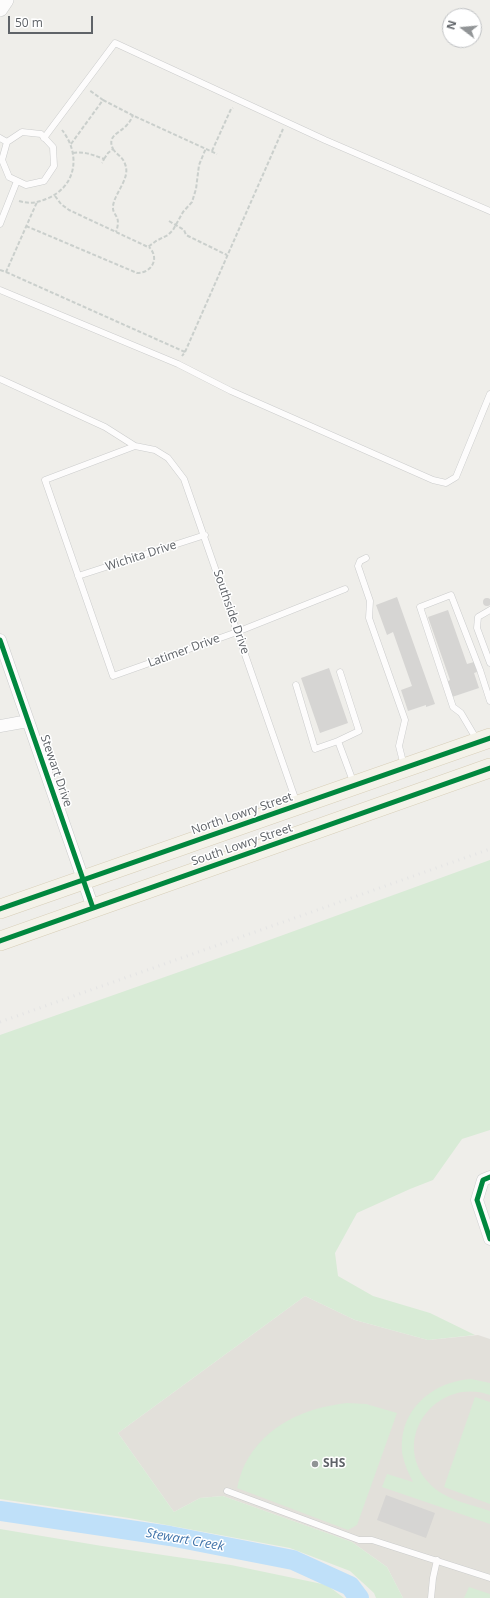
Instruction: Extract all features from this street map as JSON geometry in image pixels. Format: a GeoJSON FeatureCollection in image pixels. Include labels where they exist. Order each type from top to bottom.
{"type":"FeatureCollection","features":[{"type":"Feature","properties":{"kind":"main road","name":"North Lowry Street"},"geometry":{"type":"LineString","coordinates":[[0,909],[484,740]]}},
{"type":"Feature","properties":{"kind":"main road"},"geometry":{"type":"LineString","coordinates":[[484,740],[489,769]]}},
{"type":"Feature","properties":{"kind":"main road","name":"South Lowry Street"},"geometry":{"type":"LineString","coordinates":[[0,941],[489,769]]}},
{"type":"Feature","properties":{"kind":"street"},"geometry":{"type":"LineString","coordinates":[[0,9],[6,0]]}},
{"type":"Feature","properties":{"kind":"street","name":"Stewart Drive"},"geometry":{"type":"LineString","coordinates":[[0,640],[93,908]]}},
{"type":"Feature","properties":{"kind":"street"},"geometry":{"type":"LineString","coordinates":[[0,726],[28,721]]}},
{"type":"Feature","properties":{"kind":"street"},"geometry":{"type":"LineString","coordinates":[[490,1177],[483,1180],[477,1200],[490,1239]]}},
{"type":"Feature","properties":{"kind":"lane"},"geometry":{"type":"LineString","coordinates":[[44,138],[115,43],[325,140],[490,211]]}},
{"type":"Feature","properties":{"kind":"lane"},"geometry":{"type":"LineString","coordinates":[[22,132],[41,134],[44,138],[53,147],[54,166],[44,181],[26,185],[9,177],[2,160],[7,142],[22,132]]}},
{"type":"Feature","properties":{"kind":"lane"},"geometry":{"type":"LineString","coordinates":[[0,138],[7,142]]}},
{"type":"Feature","properties":{"kind":"lane"},"geometry":{"type":"LineString","coordinates":[[0,224],[17,181]]}},
{"type":"Feature","properties":{"kind":"lane"},"geometry":{"type":"LineString","coordinates":[[0,290],[178,364],[231,391],[415,473],[446,483],[456,477],[490,394]]}},
{"type":"Feature","properties":{"kind":"lane","name":"Southside Drive"},"geometry":{"type":"LineString","coordinates":[[0,379],[105,428],[135,446],[155,450],[168,458],[184,479],[205,535],[297,805]]}},
{"type":"Feature","properties":{"kind":"lane"},"geometry":{"type":"LineString","coordinates":[[78,576],[45,480],[135,446]]}},
{"type":"Feature","properties":{"kind":"lane","name":"Wichita Drive"},"geometry":{"type":"LineString","coordinates":[[78,576],[205,535]]}},
{"type":"Feature","properties":{"kind":"lane"},"geometry":{"type":"LineString","coordinates":[[366,558],[360,561],[358,566],[370,601],[369,618],[405,720],[399,746],[405,767]]}},
{"type":"Feature","properties":{"kind":"lane","name":"Latimer Drive"},"geometry":{"type":"LineString","coordinates":[[78,576],[113,676],[237,632],[345,589]]}},
{"type":"Feature","properties":{"kind":"lane"},"geometry":{"type":"LineString","coordinates":[[484,740],[461,713],[453,707],[420,607],[451,595],[480,670],[490,701]]}},
{"type":"Feature","properties":{"kind":"lane"},"geometry":{"type":"LineString","coordinates":[[490,610],[478,617],[477,628],[490,663]]}},
{"type":"Feature","properties":{"kind":"lane"},"geometry":{"type":"LineString","coordinates":[[296,685],[315,749],[338,741],[358,731],[340,672]]}},
{"type":"Feature","properties":{"kind":"lane"},"geometry":{"type":"LineString","coordinates":[[338,741],[354,785]]}},
{"type":"Feature","properties":{"kind":"lane"},"geometry":{"type":"LineString","coordinates":[[227,1491],[359,1540],[372,1540],[490,1578]]}},
{"type":"Feature","properties":{"kind":"lane"},"geometry":{"type":"LineString","coordinates":[[431,1598],[437,1560]]}},
{"type":"Feature","properties":{"kind":"path"},"geometry":{"type":"LineString","coordinates":[[83,86],[103,100],[133,116],[217,154]]}},
{"type":"Feature","properties":{"kind":"path"},"geometry":{"type":"LineString","coordinates":[[71,144],[103,100]]}},
{"type":"Feature","properties":{"kind":"path"},"geometry":{"type":"LineString","coordinates":[[212,151],[230,109],[236,107]]}},
{"type":"Feature","properties":{"kind":"path"},"geometry":{"type":"LineString","coordinates":[[116,232],[119,224],[119,218],[114,211],[113,206],[125,177],[126,168],[124,161],[113,149],[111,144],[112,138],[116,133],[125,127],[133,116]]}},
{"type":"Feature","properties":{"kind":"path"},"geometry":{"type":"LineString","coordinates":[[178,364],[185,352],[283,128]]}},
{"type":"Feature","properties":{"kind":"path"},"geometry":{"type":"LineString","coordinates":[[148,247],[168,234],[176,225],[194,197],[200,165],[206,148]]}},
{"type":"Feature","properties":{"kind":"path"},"geometry":{"type":"LineString","coordinates":[[102,163],[108,153],[113,149]]}},
{"type":"Feature","properties":{"kind":"path"},"geometry":{"type":"LineString","coordinates":[[73,153],[80,151],[86,152],[104,159]]}},
{"type":"Feature","properties":{"kind":"path"},"geometry":{"type":"LineString","coordinates":[[26,226],[137,273],[148,271],[152,266],[154,259],[153,254],[148,247],[69,210],[61,204],[55,196]]}},
{"type":"Feature","properties":{"kind":"path"},"geometry":{"type":"LineString","coordinates":[[6,272],[37,202]]}},
{"type":"Feature","properties":{"kind":"path"},"geometry":{"type":"LineString","coordinates":[[169,222],[184,230],[186,235],[227,255]]}},
{"type":"Feature","properties":{"kind":"path"},"geometry":{"type":"LineString","coordinates":[[0,270],[185,352]]}},
{"type":"Feature","properties":{"kind":"shaded area","name":"SHS"},"geometry":{"type":"Polygon","coordinates":[[[305,1296],[355,1320],[428,1340],[478,1335],[490,1339],[490,1598],[403,1598],[387,1567],[352,1542],[223,1496],[200,1498],[174,1512],[118,1433],[305,1296]]]}},
{"type":"Feature","properties":{"kind":"green space"},"geometry":{"type":"Polygon","coordinates":[[[490,860],[490,1130],[462,1139],[433,1180],[357,1213],[335,1253],[338,1276],[373,1296],[430,1313],[475,1335],[428,1340],[355,1320],[305,1296],[118,1433],[174,1512],[200,1498],[223,1496],[352,1542],[387,1567],[403,1598],[376,1598],[374,1593],[350,1571],[290,1548],[129,1518],[0,1499],[0,1035],[250,947],[490,860]]]}},
{"type":"Feature","properties":{"kind":"green space"},"geometry":{"type":"Polygon","coordinates":[[[471,1379],[490,1383],[490,1395],[470,1392],[452,1395],[436,1403],[424,1416],[416,1431],[414,1448],[418,1466],[429,1483],[435,1489],[442,1494],[466,1504],[490,1511],[490,1524],[382,1487],[387,1474],[413,1482],[403,1457],[402,1441],[405,1427],[411,1414],[419,1403],[430,1393],[442,1386],[456,1381],[471,1379]]]}},
{"type":"Feature","properties":{"kind":"green space"},"geometry":{"type":"Polygon","coordinates":[[[475,1397],[490,1402],[490,1504],[444,1487],[475,1397]]]}},
{"type":"Feature","properties":{"kind":"green space"},"geometry":{"type":"Polygon","coordinates":[[[347,1403],[366,1404],[397,1413],[357,1525],[348,1530],[237,1488],[245,1464],[264,1438],[275,1428],[288,1420],[316,1409],[347,1403]]]}},
{"type":"Feature","properties":{"kind":"green space"},"geometry":{"type":"Polygon","coordinates":[[[0,1529],[231,1565],[327,1585],[344,1598],[0,1598],[0,1529]]]}},
{"type":"Feature","properties":{"kind":"green space"},"geometry":{"type":"Polygon","coordinates":[[[469,1587],[490,1594],[490,1598],[464,1598],[469,1587]]]}},
{"type":"Feature","properties":{"kind":"building"},"geometry":{"type":"Polygon","coordinates":[[[397,597],[435,704],[426,707],[426,705],[408,711],[401,690],[412,686],[393,632],[387,635],[376,605],[397,597]]]}},
{"type":"Feature","properties":{"kind":"building"},"geometry":{"type":"Polygon","coordinates":[[[487,598],[490,599],[490,605],[487,606],[484,605],[483,602],[484,599],[487,598]]]}},
{"type":"Feature","properties":{"kind":"building"},"geometry":{"type":"Polygon","coordinates":[[[448,610],[467,664],[474,662],[477,672],[474,673],[479,688],[452,697],[446,682],[450,680],[428,617],[448,610]]]}},
{"type":"Feature","properties":{"kind":"building"},"geometry":{"type":"Polygon","coordinates":[[[329,668],[348,723],[320,733],[301,678],[329,668]]]}},
{"type":"Feature","properties":{"kind":"building"},"geometry":{"type":"Polygon","coordinates":[[[386,1495],[435,1513],[426,1538],[377,1520],[386,1495]]]}},
{"type":"Feature","properties":{"kind":"waterway","name":"Stewart Creek"},"geometry":{"type":"LineString","coordinates":[[0,1511],[170,1536],[293,1560],[350,1586],[359,1598]]}},
{"type":"Feature","properties":{"kind":"railway"},"geometry":{"type":"LineString","coordinates":[[0,1022],[490,849]]}},
{"type":"Feature","properties":{"kind":"cycle path"},"geometry":{"type":"LineString","coordinates":[[0,640],[93,908]]}},
{"type":"Feature","properties":{"kind":"cycle path"},"geometry":{"type":"LineString","coordinates":[[0,909],[490,738]]}},
{"type":"Feature","properties":{"kind":"cycle path"},"geometry":{"type":"LineString","coordinates":[[0,941],[490,768]]}},
{"type":"Feature","properties":{"kind":"cycle path"},"geometry":{"type":"LineString","coordinates":[[490,1177],[483,1180],[477,1200],[490,1239]]}},
{"type":"Feature","properties":{"kind":"place","name":"SHS"},"geometry":{"type":"Point","coordinates":[315,1464]}}]}
